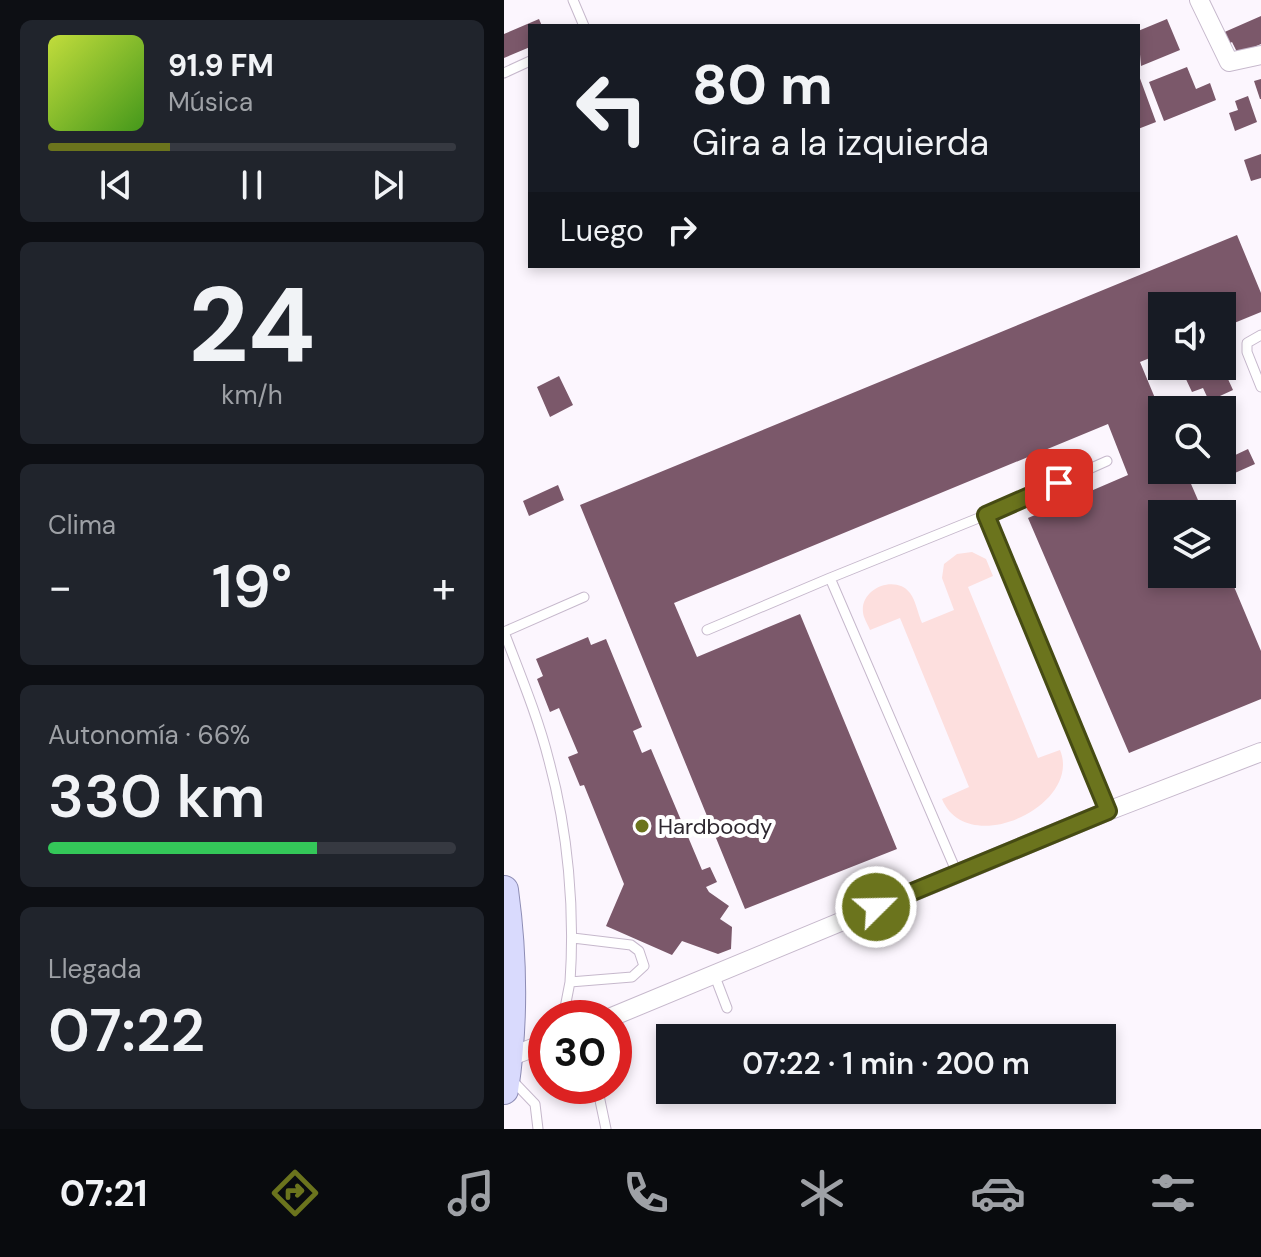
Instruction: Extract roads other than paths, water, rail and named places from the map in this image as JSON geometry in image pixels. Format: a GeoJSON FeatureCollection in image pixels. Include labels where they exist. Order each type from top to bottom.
{"type":"FeatureCollection","features":[{"type":"Feature","properties":{"kind":"main road"},"geometry":{"type":"LineString","coordinates":[[504,890],[510,938],[507,1074]]}},
{"type":"Feature","properties":{"kind":"street"},"geometry":{"type":"LineString","coordinates":[[1199,0],[1229,62],[1261,55]]}},
{"type":"Feature","properties":{"kind":"street"},"geometry":{"type":"LineString","coordinates":[[632,1008],[1108,811],[1261,752]]}},
{"type":"Feature","properties":{"kind":"street"},"geometry":{"type":"LineString","coordinates":[[507,1074],[528,1057]]}},
{"type":"Feature","properties":{"kind":"lane"},"geometry":{"type":"LineString","coordinates":[[573,0],[583,24]]}},
{"type":"Feature","properties":{"kind":"lane"},"geometry":{"type":"LineString","coordinates":[[504,73],[528,62]]}},
{"type":"Feature","properties":{"kind":"lane"},"geometry":{"type":"LineString","coordinates":[[1261,335],[1247,343],[1247,352],[1261,387]]}},
{"type":"Feature","properties":{"kind":"lane"},"geometry":{"type":"LineString","coordinates":[[707,630],[986,515],[1107,461]]}},
{"type":"Feature","properties":{"kind":"lane"},"geometry":{"type":"LineString","coordinates":[[986,515],[1108,811]]}},
{"type":"Feature","properties":{"kind":"lane"},"geometry":{"type":"LineString","coordinates":[[830,578],[957,873]]}},
{"type":"Feature","properties":{"kind":"lane"},"geometry":{"type":"LineString","coordinates":[[566,1000],[573,938],[563,834],[550,762],[504,632],[584,597]]}},
{"type":"Feature","properties":{"kind":"lane"},"geometry":{"type":"LineString","coordinates":[[570,982],[632,977],[644,966],[639,951],[631,945],[573,938]]}},
{"type":"Feature","properties":{"kind":"lane"},"geometry":{"type":"LineString","coordinates":[[714,974],[727,1008]]}},
{"type":"Feature","properties":{"kind":"lane"},"geometry":{"type":"LineString","coordinates":[[507,1074],[535,1104],[538,1129]]}},
{"type":"Feature","properties":{"kind":"lane"},"geometry":{"type":"LineString","coordinates":[[601,1104],[606,1129]]}},
{"type":"Feature","properties":{"kind":"place","name":"Hardboody"},"geometry":{"type":"Point","coordinates":[642,826]}}]}
